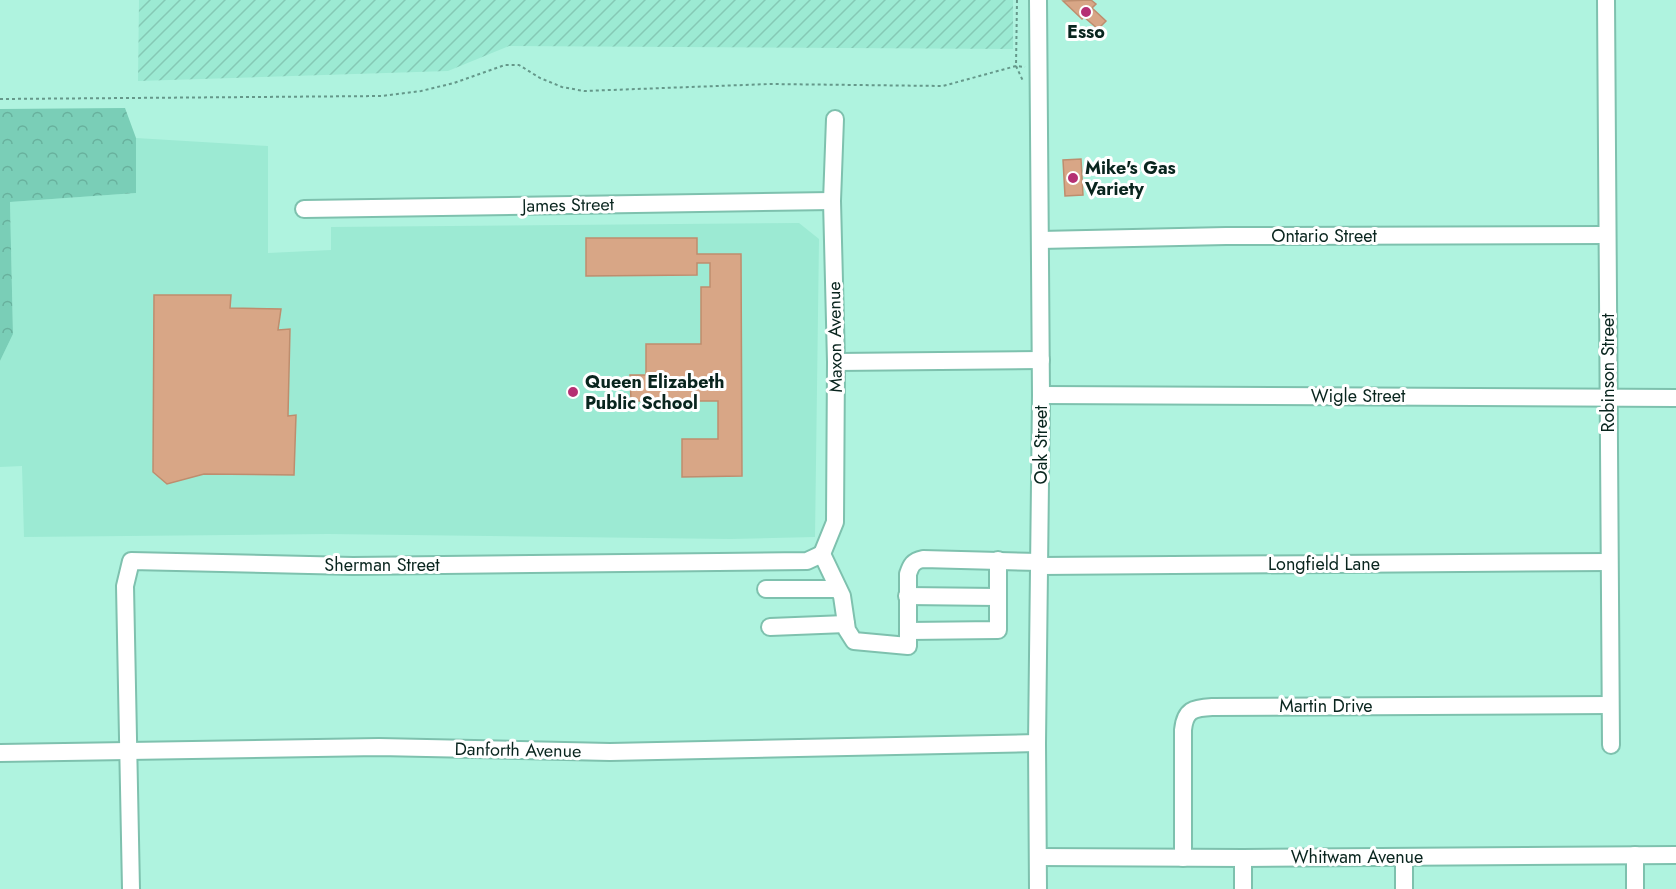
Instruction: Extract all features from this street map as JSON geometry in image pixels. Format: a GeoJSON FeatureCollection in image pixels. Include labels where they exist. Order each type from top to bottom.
{"type":"FeatureCollection","features":[{"type":"Feature","properties":{"kind":"street","name":"Oak Street"},"geometry":{"type":"LineString","coordinates":[[1038,0],[1041,360],[1037,743],[1038,889]]}},
{"type":"Feature","properties":{"kind":"street","name":"Robinson Street"},"geometry":{"type":"LineString","coordinates":[[1606,0],[1611,745]]}},
{"type":"Feature","properties":{"kind":"street","name":"Maxon Avenue"},"geometry":{"type":"LineString","coordinates":[[822,554],[835,522],[836,362],[832,201],[835,118]]}},
{"type":"Feature","properties":{"kind":"street","name":"James Street"},"geometry":{"type":"LineString","coordinates":[[304,209],[832,201]]}},
{"type":"Feature","properties":{"kind":"street","name":"Ontario Street"},"geometry":{"type":"LineString","coordinates":[[1040,240],[1226,236],[1607,235]]}},
{"type":"Feature","properties":{"kind":"street"},"geometry":{"type":"LineString","coordinates":[[836,362],[1041,360]]}},
{"type":"Feature","properties":{"kind":"street","name":"Wigle Street"},"geometry":{"type":"LineString","coordinates":[[1041,395],[1676,398]]}},
{"type":"Feature","properties":{"kind":"street"},"geometry":{"type":"LineString","coordinates":[[822,554],[842,596],[846,624],[854,641],[861,643],[908,646],[907,596],[997,597]]}},
{"type":"Feature","properties":{"kind":"street","name":"Sherman Street"},"geometry":{"type":"LineString","coordinates":[[129,751],[125,586],[131,561],[353,566],[698,563],[807,561],[822,554]]}},
{"type":"Feature","properties":{"kind":"street","name":"Longfield Lane"},"geometry":{"type":"LineString","coordinates":[[907,596],[908,574],[911,565],[923,559],[998,560],[1040,564],[1609,562]]}},
{"type":"Feature","properties":{"kind":"street"},"geometry":{"type":"LineString","coordinates":[[908,631],[998,630],[998,560]]}},
{"type":"Feature","properties":{"kind":"street"},"geometry":{"type":"LineString","coordinates":[[766,589],[838,589]]}},
{"type":"Feature","properties":{"kind":"street"},"geometry":{"type":"LineString","coordinates":[[770,627],[846,624]]}},
{"type":"Feature","properties":{"kind":"street","name":"Martin Drive"},"geometry":{"type":"LineString","coordinates":[[1183,858],[1183,730],[1184,720],[1188,713],[1195,709],[1610,705]]}},
{"type":"Feature","properties":{"kind":"street","name":"Danforth Avenue"},"geometry":{"type":"LineString","coordinates":[[0,753],[379,747],[610,752],[1037,743]]}},
{"type":"Feature","properties":{"kind":"street"},"geometry":{"type":"LineString","coordinates":[[129,751],[131,889]]}},
{"type":"Feature","properties":{"kind":"street"},"geometry":{"type":"LineString","coordinates":[[1635,855],[1635,889]]}},
{"type":"Feature","properties":{"kind":"street","name":"Whitwam Avenue"},"geometry":{"type":"LineString","coordinates":[[1038,857],[1676,855]]}},
{"type":"Feature","properties":{"kind":"street"},"geometry":{"type":"LineString","coordinates":[[1404,857],[1404,889]]}},
{"type":"Feature","properties":{"kind":"street"},"geometry":{"type":"LineString","coordinates":[[1243,858],[1243,889]]}},
{"type":"Feature","properties":{"kind":"path"},"geometry":{"type":"LineString","coordinates":[[1016,66],[1017,0]]}},
{"type":"Feature","properties":{"kind":"path"},"geometry":{"type":"LineString","coordinates":[[0,99],[382,96],[443,86],[505,65],[519,65],[540,78],[562,87],[584,91],[770,84],[943,86],[1016,66],[1039,68]]}},
{"type":"Feature","properties":{"kind":"shaded area"},"geometry":{"type":"Polygon","coordinates":[[[139,0],[1013,0],[1013,49],[509,46],[448,71],[138,81],[139,0]]]}},
{"type":"Feature","properties":{"kind":"shaded area"},"geometry":{"type":"Polygon","coordinates":[[[136,138],[268,146],[268,253],[331,250],[331,227],[799,223],[819,239],[815,537],[731,539],[328,534],[24,537],[22,466],[0,467],[0,361],[13,334],[10,202],[136,193],[136,138]]]}},
{"type":"Feature","properties":{"kind":"green space"},"geometry":{"type":"Polygon","coordinates":[[[125,108],[136,138],[136,193],[10,202],[13,334],[0,361],[0,109],[125,108]]]}},
{"type":"Feature","properties":{"kind":"building","name":"Esso"},"geometry":{"type":"Polygon","coordinates":[[[1091,0],[1096,4],[1092,8],[1106,21],[1098,29],[1084,17],[1082,19],[1063,1],[1091,0]]]}},
{"type":"Feature","properties":{"kind":"building","name":"Mike's Gas Variety"},"geometry":{"type":"Polygon","coordinates":[[[1081,159],[1083,195],[1065,196],[1063,160],[1081,159]]]}},
{"type":"Feature","properties":{"kind":"building"},"geometry":{"type":"Polygon","coordinates":[[[586,238],[697,238],[697,254],[741,254],[742,476],[682,477],[682,439],[718,439],[718,401],[631,401],[630,375],[646,375],[646,344],[701,344],[701,287],[710,287],[710,263],[697,263],[697,275],[586,276],[586,238]]]}},
{"type":"Feature","properties":{"kind":"building"},"geometry":{"type":"Polygon","coordinates":[[[154,295],[231,295],[230,308],[281,309],[278,330],[290,329],[288,416],[296,415],[294,475],[204,474],[167,484],[153,472],[154,295]]]}},
{"type":"Feature","properties":{"kind":"place","name":"Esso"},"geometry":{"type":"Point","coordinates":[1086,12]}},
{"type":"Feature","properties":{"kind":"place","name":"Mike's Gas Variety"},"geometry":{"type":"Point","coordinates":[1073,178]}},
{"type":"Feature","properties":{"kind":"place","name":"Queen Elizabeth Public School"},"geometry":{"type":"Point","coordinates":[573,392]}}]}
